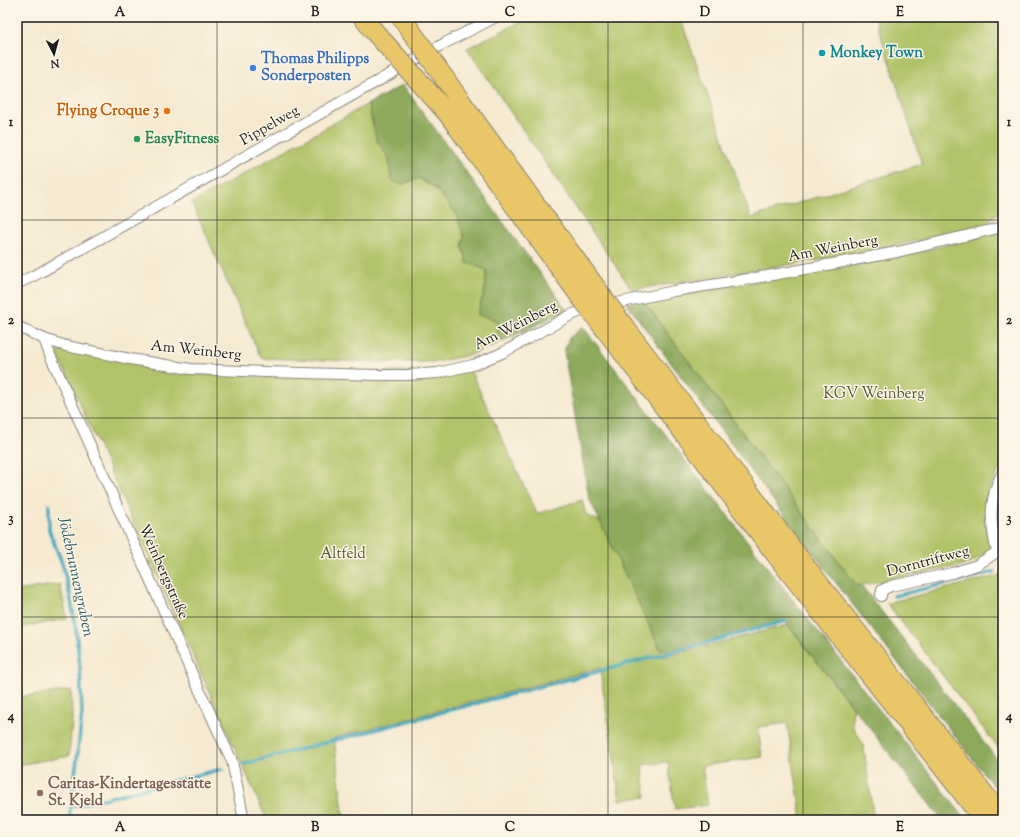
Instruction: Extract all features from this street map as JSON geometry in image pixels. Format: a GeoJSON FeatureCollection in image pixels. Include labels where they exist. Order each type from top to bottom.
{"type":"FeatureCollection","features":[{"type":"Feature","properties":{"kind":"highway"},"geometry":{"type":"LineString","coordinates":[[401,17],[455,109],[588,292],[806,568],[991,817]]}},
{"type":"Feature","properties":{"kind":"highway"},"geometry":{"type":"LineString","coordinates":[[414,17],[455,109]]}},
{"type":"Feature","properties":{"kind":"highway"},"geometry":{"type":"LineString","coordinates":[[374,21],[455,109]]}},
{"type":"Feature","properties":{"kind":"street","name":"Pippelweg"},"geometry":{"type":"LineString","coordinates":[[17,284],[445,43],[496,17]]}},
{"type":"Feature","properties":{"kind":"street","name":"Am Weinberg"},"geometry":{"type":"LineString","coordinates":[[17,326],[44,339],[66,346],[130,360],[191,369],[378,375],[437,372],[473,365],[502,353],[571,315],[584,310],[667,293],[897,252],[1003,227]]}},
{"type":"Feature","properties":{"kind":"street","name":"Weinbergstraße"},"geometry":{"type":"LineString","coordinates":[[44,339],[192,676],[232,761],[244,820]]}},
{"type":"Feature","properties":{"kind":"street","name":"Dorntriftweg"},"geometry":{"type":"LineString","coordinates":[[881,596],[882,590],[891,586],[952,573],[977,565],[996,552],[991,518],[991,507],[995,488],[1003,472]]}},
{"type":"Feature","properties":{"kind":"green space"},"geometry":{"type":"Polygon","coordinates":[[[531,17],[680,17],[751,218],[922,164],[875,17],[1003,17],[1003,213],[994,215],[987,225],[861,253],[632,290],[467,48],[531,17]]]}},
{"type":"Feature","properties":{"kind":"green space"},"geometry":{"type":"Polygon","coordinates":[[[403,85],[567,310],[503,341],[497,331],[497,320],[477,315],[484,293],[487,270],[467,263],[462,247],[464,236],[456,213],[435,188],[419,178],[402,184],[391,180],[389,158],[377,141],[368,104],[403,85]]]}},
{"type":"Feature","properties":{"kind":"green space"},"geometry":{"type":"Polygon","coordinates":[[[368,104],[377,141],[389,158],[391,180],[402,184],[418,178],[435,188],[456,213],[464,236],[462,247],[468,263],[487,270],[484,293],[477,314],[497,320],[497,331],[503,341],[470,355],[435,362],[377,362],[261,358],[192,203],[368,104]]]}},
{"type":"Feature","properties":{"kind":"green space","name":"KGV Weinberg"},"geometry":{"type":"Polygon","coordinates":[[[1003,231],[1003,462],[989,490],[986,506],[993,551],[968,564],[857,586],[643,300],[899,257],[1003,231]]]}},
{"type":"Feature","properties":{"kind":"green space"},"geometry":{"type":"Polygon","coordinates":[[[643,300],[857,586],[861,585],[1003,767],[1003,798],[805,543],[627,304],[643,300]]]}},
{"type":"Feature","properties":{"kind":"green space"},"geometry":{"type":"Polygon","coordinates":[[[583,327],[778,581],[966,820],[942,820],[786,621],[669,653],[660,649],[589,498],[564,351],[569,338],[583,327]]]}},
{"type":"Feature","properties":{"kind":"green space","name":"Altfeld"},"geometry":{"type":"Polygon","coordinates":[[[62,349],[193,374],[470,370],[537,514],[582,500],[586,515],[601,522],[664,657],[788,625],[853,708],[852,726],[863,743],[874,820],[802,820],[787,723],[758,727],[762,757],[702,766],[708,805],[675,809],[668,762],[642,765],[646,797],[620,800],[600,668],[334,738],[344,820],[267,820],[57,353],[62,349]]]}},
{"type":"Feature","properties":{"kind":"green space"},"geometry":{"type":"Polygon","coordinates":[[[1003,480],[1003,552],[998,533],[997,508],[1003,480]]]}},
{"type":"Feature","properties":{"kind":"green space"},"geometry":{"type":"Polygon","coordinates":[[[1001,575],[1003,579],[1003,754],[887,603],[1001,575]]]}},
{"type":"Feature","properties":{"kind":"green space"},"geometry":{"type":"Polygon","coordinates":[[[60,584],[67,619],[17,628],[17,591],[60,584]]]}},
{"type":"Feature","properties":{"kind":"green space"},"geometry":{"type":"Polygon","coordinates":[[[71,690],[72,720],[69,756],[17,765],[17,722],[19,697],[71,690]]]}},
{"type":"Feature","properties":{"kind":"waterway","name":"Jödebrunnengraben"},"geometry":{"type":"LineString","coordinates":[[49,505],[49,530],[62,563],[70,595],[80,668],[82,713],[69,820]]}},
{"type":"Feature","properties":{"kind":"waterway"},"geometry":{"type":"LineString","coordinates":[[894,596],[994,572]]}},
{"type":"Feature","properties":{"kind":"waterway"},"geometry":{"type":"LineString","coordinates":[[244,764],[786,621]]}},
{"type":"Feature","properties":{"kind":"waterway"},"geometry":{"type":"LineString","coordinates":[[71,807],[222,769]]}},
{"type":"Feature","properties":{"kind":"place","name":"Monkey Town"},"geometry":{"type":"Point","coordinates":[822,53]}},
{"type":"Feature","properties":{"kind":"place","name":"Thomas Philipps Sonderposten"},"geometry":{"type":"Point","coordinates":[253,68]}},
{"type":"Feature","properties":{"kind":"place","name":"Flying Croque 3"},"geometry":{"type":"Point","coordinates":[167,111]}},
{"type":"Feature","properties":{"kind":"place","name":"EasyFitness"},"geometry":{"type":"Point","coordinates":[137,139]}},
{"type":"Feature","properties":{"kind":"place","name":"Caritas-Kindertagesstätte St. Kjeld"},"geometry":{"type":"Point","coordinates":[40,793]}}]}
